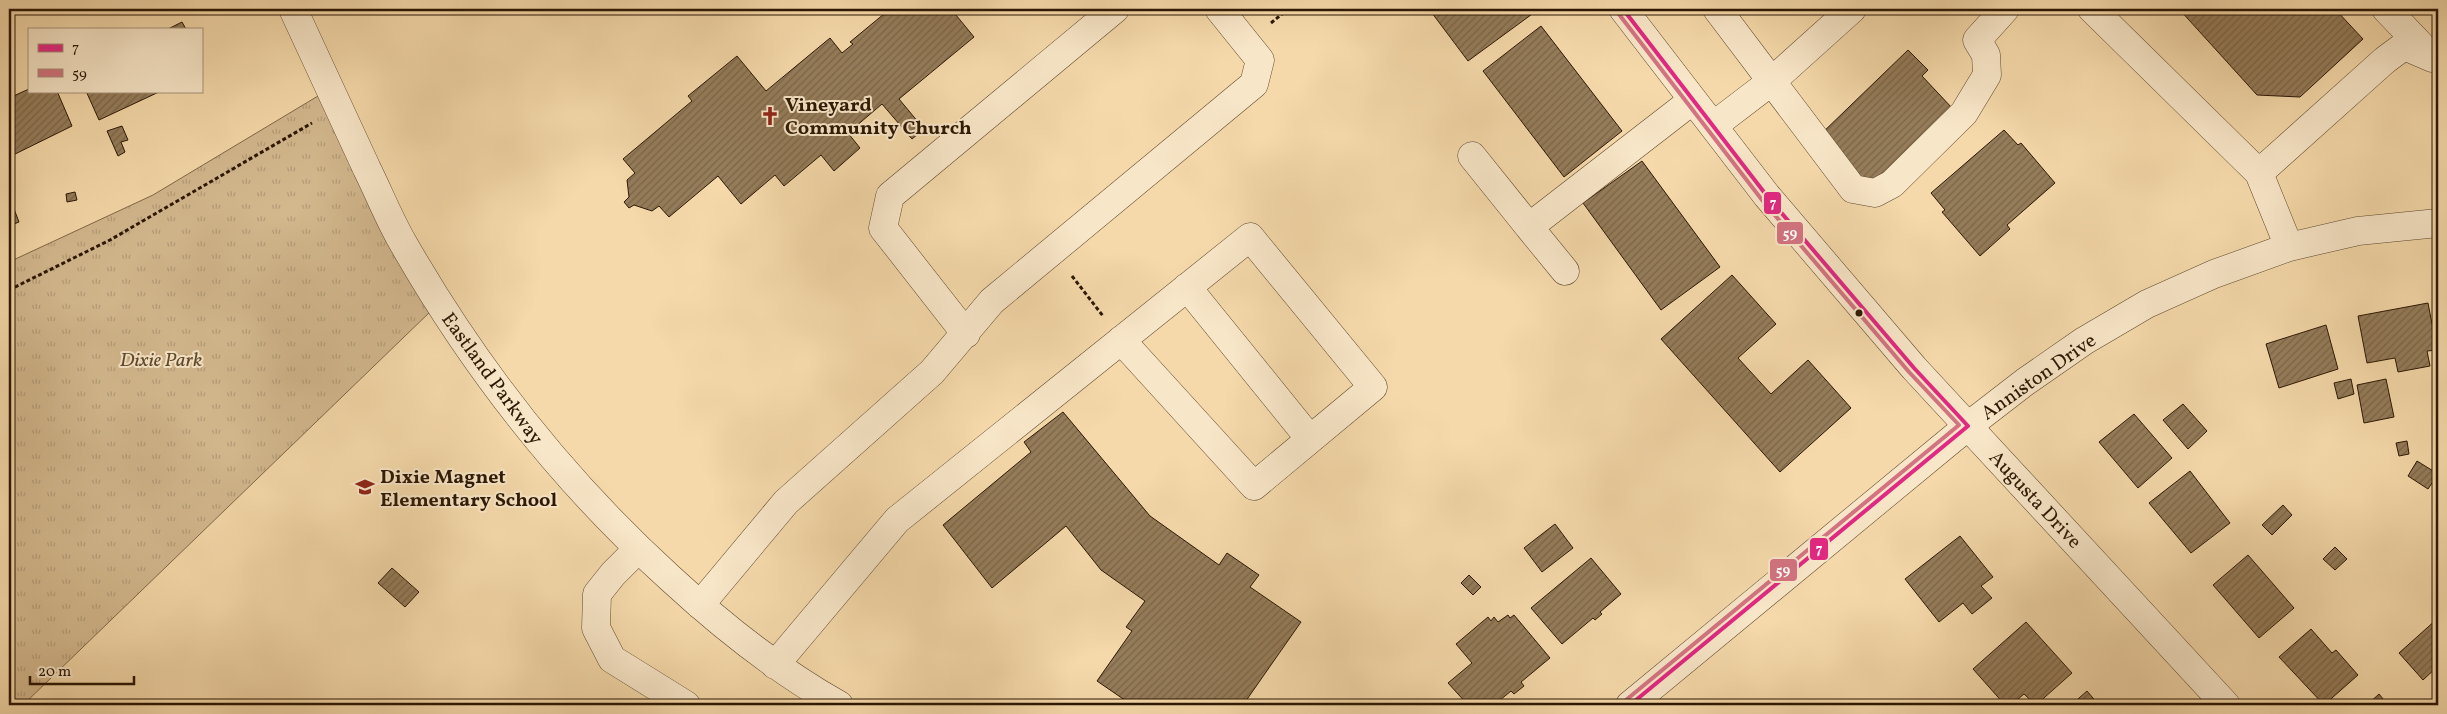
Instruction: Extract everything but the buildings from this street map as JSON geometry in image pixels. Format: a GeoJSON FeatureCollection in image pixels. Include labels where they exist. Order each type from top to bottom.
{"type":"FeatureCollection","features":[{"type":"Feature","properties":{"kind":"street","name":"Eastland Parkway"},"geometry":{"type":"LineString","coordinates":[[293,9],[401,240],[447,318],[509,405],[570,478],[638,549],[700,605],[775,665],[839,705]]}},
{"type":"Feature","properties":{"kind":"street"},"geometry":{"type":"LineString","coordinates":[[966,334],[883,228],[890,196],[1115,9]]}},
{"type":"Feature","properties":{"kind":"street"},"geometry":{"type":"LineString","coordinates":[[700,605],[786,502],[932,372],[992,301],[1254,84],[1260,60],[1220,9]]}},
{"type":"Feature","properties":{"kind":"street","name":"Augusta Drive"},"geometry":{"type":"LineString","coordinates":[[1623,9],[1773,203],[1914,368],[2226,705]]}},
{"type":"Feature","properties":{"kind":"street"},"geometry":{"type":"LineString","coordinates":[[1713,126],[1772,81],[1852,9]]}},
{"type":"Feature","properties":{"kind":"street"},"geometry":{"type":"LineString","coordinates":[[1721,10],[1853,189],[1875,193],[1892,184],[1964,113],[1987,75],[1986,55],[1977,40],[2005,9]]}},
{"type":"Feature","properties":{"kind":"street"},"geometry":{"type":"LineString","coordinates":[[2386,9],[2435,61]]}},
{"type":"Feature","properties":{"kind":"street"},"geometry":{"type":"LineString","coordinates":[[2101,11],[2259,174],[2289,247]]}},
{"type":"Feature","properties":{"kind":"street"},"geometry":{"type":"LineString","coordinates":[[2259,174],[2385,60],[2404,46],[2435,61]]}},
{"type":"Feature","properties":{"kind":"street"},"geometry":{"type":"LineString","coordinates":[[1529,227],[1693,100]]}},
{"type":"Feature","properties":{"kind":"street"},"geometry":{"type":"LineString","coordinates":[[1472,156],[1565,271]]}},
{"type":"Feature","properties":{"kind":"street","name":"Anniston Drive"},"geometry":{"type":"LineString","coordinates":[[1630,705],[1968,426],[2025,382],[2084,341],[2147,304],[2214,274],[2289,247],[2358,231],[2438,223]]}},
{"type":"Feature","properties":{"kind":"street"},"geometry":{"type":"LineString","coordinates":[[775,665],[897,520],[1250,236],[1373,387],[1254,486],[1121,340]]}},
{"type":"Feature","properties":{"kind":"street"},"geometry":{"type":"LineString","coordinates":[[1187,287],[1310,439]]}},
{"type":"Feature","properties":{"kind":"street"},"geometry":{"type":"LineString","coordinates":[[638,549],[613,574],[597,594],[596,628],[612,659],[686,705]]}},
{"type":"Feature","properties":{"kind":"path"},"geometry":{"type":"LineString","coordinates":[[9,290],[110,240],[183,196],[339,109]]}},
{"type":"Feature","properties":{"kind":"path"},"geometry":{"type":"LineString","coordinates":[[1053,251],[1121,340]]}},
{"type":"Feature","properties":{"kind":"green space","name":"Dixie Park"},"geometry":{"type":"Polygon","coordinates":[[[318,96],[432,310],[23,705],[9,705],[9,262],[153,195],[318,96]]]}},
{"type":"Feature","properties":{"kind":"transit line","name":"7"},"geometry":{"type":"LineString","coordinates":[[1623,9],[1767,196],[1914,368],[1968,426],[1630,705]]}},
{"type":"Feature","properties":{"kind":"transit line","name":"59"},"geometry":{"type":"LineString","coordinates":[[1618,13],[1762,200],[1909,372],[1959,425],[1626,700]]}},
{"type":"Feature","properties":{"kind":"place","name":"Vineyard Community Church"},"geometry":{"type":"Point","coordinates":[770,116]}},
{"type":"Feature","properties":{"kind":"place","name":"Dixie Magnet Elementary School"},"geometry":{"type":"Point","coordinates":[365,487]}}]}
